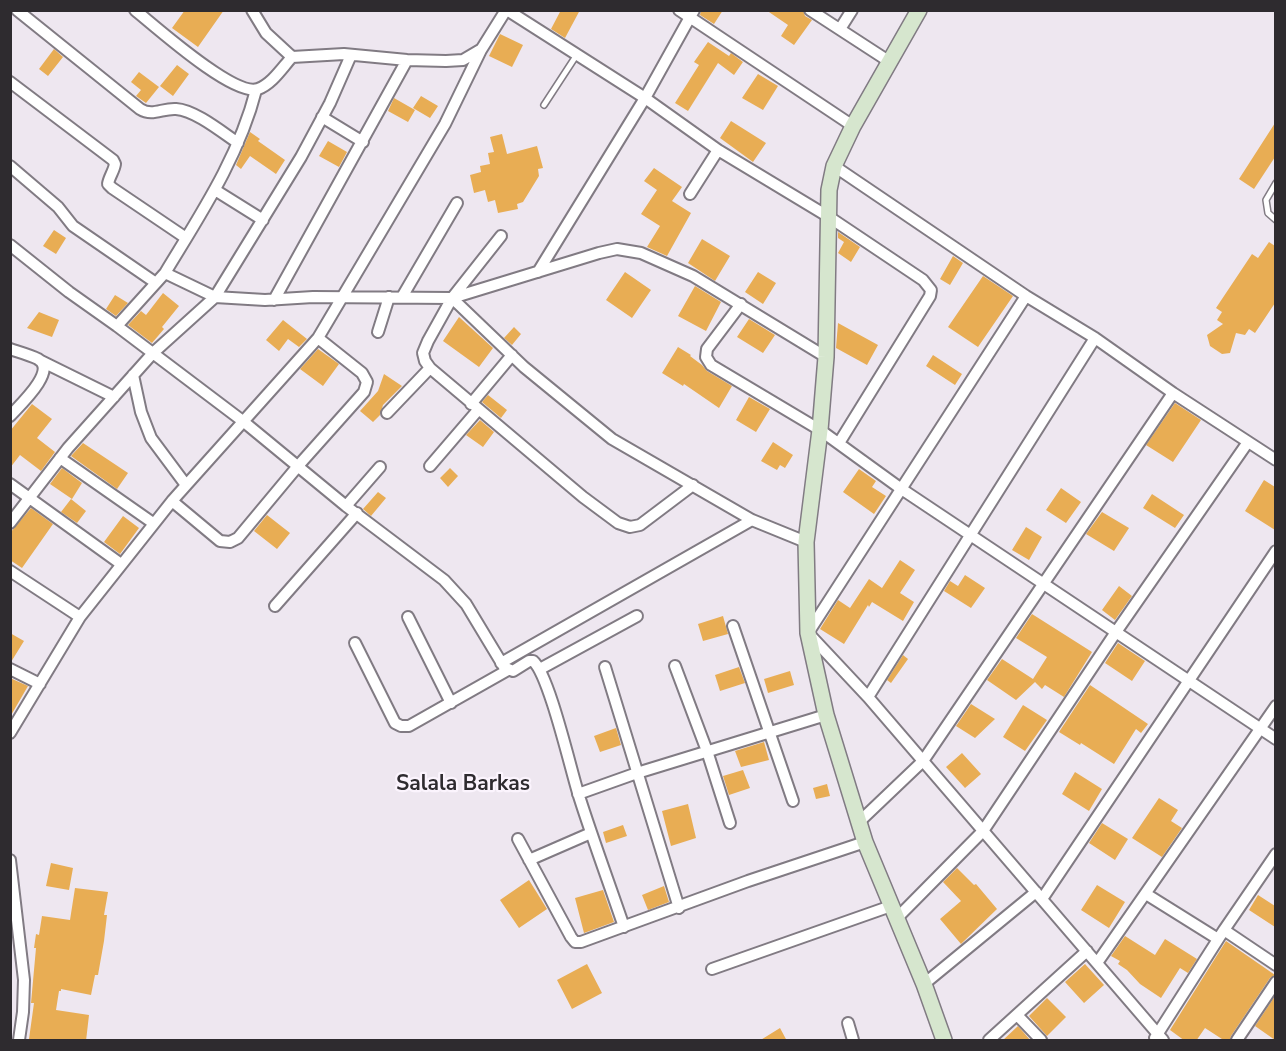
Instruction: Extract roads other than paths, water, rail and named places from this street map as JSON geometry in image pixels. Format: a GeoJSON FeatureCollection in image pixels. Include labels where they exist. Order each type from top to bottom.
{"type":"FeatureCollection","features":[{"type":"Feature","properties":{"kind":"street"},"geometry":{"type":"LineString","coordinates":[[17,10],[140,109],[147,113],[176,108],[238,142]]}},
{"type":"Feature","properties":{"kind":"street"},"geometry":{"type":"LineString","coordinates":[[135,10],[198,60],[230,83],[244,89],[256,90],[268,84],[292,57]]}},
{"type":"Feature","properties":{"kind":"street"},"geometry":{"type":"LineString","coordinates":[[252,10],[266,33],[292,57],[351,55],[408,60],[463,60],[481,50]]}},
{"type":"Feature","properties":{"kind":"street"},"geometry":{"type":"LineString","coordinates":[[10,733],[80,616],[171,501],[318,338],[445,124],[481,50],[506,10],[645,99],[718,150],[829,217],[923,280],[931,290],[930,296],[839,443]]}},
{"type":"Feature","properties":{"kind":"street"},"geometry":{"type":"LineString","coordinates":[[679,10],[692,14],[853,126]]}},
{"type":"Feature","properties":{"kind":"street"},"geometry":{"type":"LineString","coordinates":[[810,10],[890,62]]}},
{"type":"Feature","properties":{"kind":"street"},"geometry":{"type":"LineString","coordinates":[[840,29],[852,10]]}},
{"type":"Feature","properties":{"kind":"street"},"geometry":{"type":"LineString","coordinates":[[919,10],[853,126],[834,166],[829,190],[826,357],[820,430],[806,542],[808,633],[826,715],[865,842],[924,984],[944,1041]]}},
{"type":"Feature","properties":{"kind":"street"},"geometry":{"type":"LineString","coordinates":[[538,272],[645,99],[692,14]]}},
{"type":"Feature","properties":{"kind":"street"},"geometry":{"type":"LineString","coordinates":[[10,523],[60,458],[133,375],[153,353],[214,297],[263,220],[322,117],[351,55]]}},
{"type":"Feature","properties":{"kind":"street"},"geometry":{"type":"LineString","coordinates":[[274,300],[408,60]]}},
{"type":"Feature","properties":{"kind":"street"},"geometry":{"type":"LineString","coordinates":[[10,82],[113,160],[116,164],[108,184],[112,188],[186,238]]}},
{"type":"Feature","properties":{"kind":"street"},"geometry":{"type":"LineString","coordinates":[[117,326],[165,273],[215,190],[251,112],[256,90]]}},
{"type":"Feature","properties":{"kind":"street"},"geometry":{"type":"LineString","coordinates":[[322,117],[363,142]]}},
{"type":"Feature","properties":{"kind":"street"},"geometry":{"type":"LineString","coordinates":[[690,194],[718,150]]}},
{"type":"Feature","properties":{"kind":"street"},"geometry":{"type":"LineString","coordinates":[[10,166],[58,207],[73,226],[156,283]]}},
{"type":"Feature","properties":{"kind":"street"},"geometry":{"type":"LineString","coordinates":[[834,166],[1275,460]]}},
{"type":"Feature","properties":{"kind":"street"},"geometry":{"type":"LineString","coordinates":[[215,190],[263,220]]}},
{"type":"Feature","properties":{"kind":"street"},"geometry":{"type":"LineString","coordinates":[[402,297],[457,203]]}},
{"type":"Feature","properties":{"kind":"street"},"geometry":{"type":"LineString","coordinates":[[501,236],[452,298],[423,352],[430,368],[583,497],[618,523],[630,527],[640,525],[693,485]]}},
{"type":"Feature","properties":{"kind":"street"},"geometry":{"type":"LineString","coordinates":[[10,245],[69,292],[244,422],[346,506],[444,580],[466,604],[505,667],[513,671],[533,661],[540,669],[549,695],[578,794],[624,927]]}},
{"type":"Feature","properties":{"kind":"street"},"geometry":{"type":"LineString","coordinates":[[165,273],[214,297],[274,300],[342,297],[452,298],[617,249],[641,254],[693,276],[826,357]]}},
{"type":"Feature","properties":{"kind":"street"},"geometry":{"type":"LineString","coordinates":[[808,633],[1026,296]]}},
{"type":"Feature","properties":{"kind":"street"},"geometry":{"type":"LineString","coordinates":[[378,332],[389,297]]}},
{"type":"Feature","properties":{"kind":"street"},"geometry":{"type":"LineString","coordinates":[[452,298],[512,355],[612,439],[752,519],[806,542]]}},
{"type":"Feature","properties":{"kind":"street"},"geometry":{"type":"LineString","coordinates":[[741,304],[707,349],[708,361],[711,365],[820,430],[900,488],[1275,739]]}},
{"type":"Feature","properties":{"kind":"street"},"geometry":{"type":"LineString","coordinates":[[171,501],[220,541],[230,542],[238,538],[364,392],[367,382],[362,373],[318,338]]}},
{"type":"Feature","properties":{"kind":"street"},"geometry":{"type":"LineString","coordinates":[[868,697],[1095,338]]}},
{"type":"Feature","properties":{"kind":"street"},"geometry":{"type":"LineString","coordinates":[[10,350],[38,359],[114,397]]}},
{"type":"Feature","properties":{"kind":"street"},"geometry":{"type":"LineString","coordinates":[[430,466],[512,355]]}},
{"type":"Feature","properties":{"kind":"street"},"geometry":{"type":"LineString","coordinates":[[10,416],[45,371],[44,364],[38,359]]}},
{"type":"Feature","properties":{"kind":"street"},"geometry":{"type":"LineString","coordinates":[[387,413],[430,368]]}},
{"type":"Feature","properties":{"kind":"street"},"geometry":{"type":"LineString","coordinates":[[133,375],[141,412],[152,438],[186,485]]}},
{"type":"Feature","properties":{"kind":"street"},"geometry":{"type":"LineString","coordinates":[[859,822],[923,761],[1173,393]]}},
{"type":"Feature","properties":{"kind":"street"},"geometry":{"type":"LineString","coordinates":[[712,969],[894,912],[983,831],[1116,632],[1248,442]]}},
{"type":"Feature","properties":{"kind":"street"},"geometry":{"type":"LineString","coordinates":[[60,458],[153,523]]}},
{"type":"Feature","properties":{"kind":"street"},"geometry":{"type":"LineString","coordinates":[[346,506],[380,467]]}},
{"type":"Feature","properties":{"kind":"street"},"geometry":{"type":"LineString","coordinates":[[10,484],[121,564]]}},
{"type":"Feature","properties":{"kind":"street"},"geometry":{"type":"LineString","coordinates":[[274,606],[357,513]]}},
{"type":"Feature","properties":{"kind":"street"},"geometry":{"type":"LineString","coordinates":[[355,643],[395,723],[409,726],[451,703],[505,667],[752,519]]}},
{"type":"Feature","properties":{"kind":"street"},"geometry":{"type":"LineString","coordinates":[[924,984],[1039,895],[1188,681],[1275,551]]}},
{"type":"Feature","properties":{"kind":"street"},"geometry":{"type":"LineString","coordinates":[[10,571],[80,616]]}},
{"type":"Feature","properties":{"kind":"street"},"geometry":{"type":"LineString","coordinates":[[540,669],[637,616]]}},
{"type":"Feature","properties":{"kind":"street"},"geometry":{"type":"LineString","coordinates":[[408,617],[451,703]]}},
{"type":"Feature","properties":{"kind":"street"},"geometry":{"type":"LineString","coordinates":[[733,626],[793,801]]}},
{"type":"Feature","properties":{"kind":"street"},"geometry":{"type":"LineString","coordinates":[[808,633],[868,697],[1087,951],[1158,1038],[1221,935],[1275,854]]}},
{"type":"Feature","properties":{"kind":"street"},"geometry":{"type":"LineString","coordinates":[[675,666],[707,751],[730,823]]}},
{"type":"Feature","properties":{"kind":"street"},"geometry":{"type":"LineString","coordinates":[[605,667],[679,908]]}},
{"type":"Feature","properties":{"kind":"street"},"geometry":{"type":"LineString","coordinates":[[10,669],[40,684]]}},
{"type":"Feature","properties":{"kind":"street"},"geometry":{"type":"LineString","coordinates":[[1097,963],[1275,706]]}},
{"type":"Feature","properties":{"kind":"street"},"geometry":{"type":"LineString","coordinates":[[578,794],[768,731],[826,715]]}},
{"type":"Feature","properties":{"kind":"street"},"geometry":{"type":"LineString","coordinates":[[529,860],[591,832]]}},
{"type":"Feature","properties":{"kind":"street"},"geometry":{"type":"LineString","coordinates":[[518,839],[576,942],[865,842]]}},
{"type":"Feature","properties":{"kind":"street"},"geometry":{"type":"LineString","coordinates":[[10,861],[13,903],[24,980],[19,1041]]}},
{"type":"Feature","properties":{"kind":"street"},"geometry":{"type":"LineString","coordinates":[[1146,894],[1275,965]]}},
{"type":"Feature","properties":{"kind":"street"},"geometry":{"type":"LineString","coordinates":[[989,1041],[1087,951]]}},
{"type":"Feature","properties":{"kind":"street"},"geometry":{"type":"LineString","coordinates":[[1237,1041],[1275,982]]}},
{"type":"Feature","properties":{"kind":"street"},"geometry":{"type":"LineString","coordinates":[[1017,1015],[1041,1041]]}},
{"type":"Feature","properties":{"kind":"street"},"geometry":{"type":"LineString","coordinates":[[848,1023],[853,1041]]}},
{"type":"Feature","properties":{"kind":"lane"},"geometry":{"type":"LineString","coordinates":[[544,105],[576,56]]}},
{"type":"Feature","properties":{"kind":"lane"},"geometry":{"type":"LineString","coordinates":[[1275,183],[1266,200],[1268,213],[1275,220]]}},
{"type":"Feature","properties":{"kind":"district","name":"Salala Barkas"},"geometry":{"type":"Point","coordinates":[463,785]}}]}
